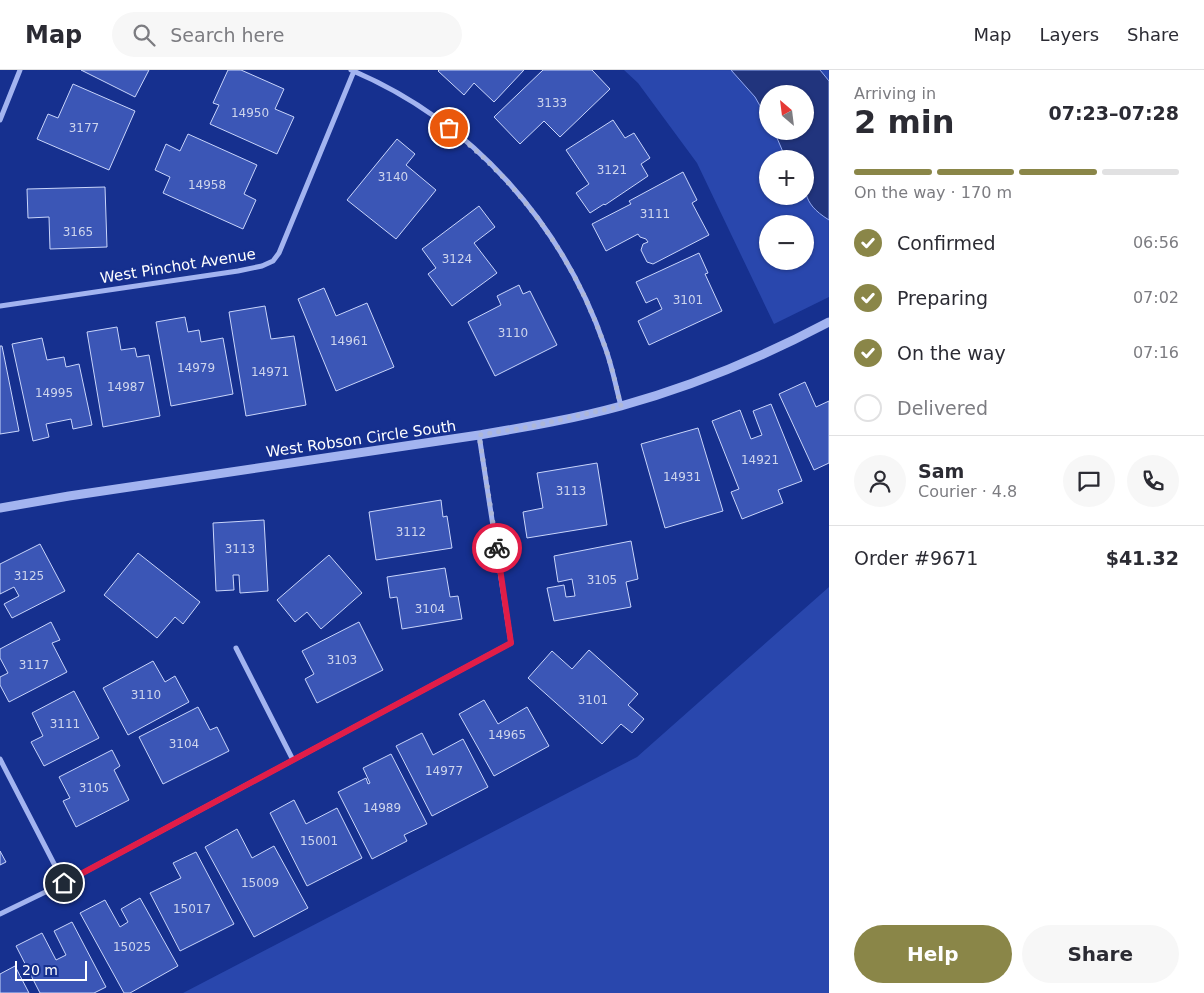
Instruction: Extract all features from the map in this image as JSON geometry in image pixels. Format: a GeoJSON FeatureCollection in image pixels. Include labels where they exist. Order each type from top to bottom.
{"type":"FeatureCollection","features":[{"type":"Feature","properties":{"kind":"street"},"geometry":{"type":"LineString","coordinates":[[0,120],[20,70]]}},
{"type":"Feature","properties":{"kind":"street"},"geometry":{"type":"LineString","coordinates":[[352,71],[421,108],[449,128],[476,149],[525,200],[562,253],[581,289],[606,348],[621,406]]}},
{"type":"Feature","properties":{"kind":"street","name":"West Pinchot Avenue"},"geometry":{"type":"LineString","coordinates":[[0,306],[244,270],[262,266],[273,260],[283,246],[292,219],[352,71]]}},
{"type":"Feature","properties":{"kind":"street","name":"West Robson Circle South"},"geometry":{"type":"LineString","coordinates":[[0,508],[79,494],[528,427],[621,406],[696,381],[752,359],[829,322]]}},
{"type":"Feature","properties":{"kind":"street"},"geometry":{"type":"LineString","coordinates":[[0,914],[64,883],[511,643],[479,435]]}},
{"type":"Feature","properties":{"kind":"street"},"geometry":{"type":"LineString","coordinates":[[236,648],[293,760]]}},
{"type":"Feature","properties":{"kind":"street"},"geometry":{"type":"LineString","coordinates":[[0,759],[64,883]]}},
{"type":"Feature","properties":{"kind":"shaded area"},"geometry":{"type":"Polygon","coordinates":[[[624,70],[829,70],[829,297],[774,324],[697,163],[638,83],[624,70]]]}},
{"type":"Feature","properties":{"kind":"shaded area"},"geometry":{"type":"Polygon","coordinates":[[[731,70],[820,70],[829,81],[829,220],[812,205],[814,205],[814,150],[782,150],[778,140],[814,140],[814,85],[759,85],[759,104],[731,70]]]}},
{"type":"Feature","properties":{"kind":"shaded area"},"geometry":{"type":"Polygon","coordinates":[[[829,587],[829,993],[183,993],[637,757],[829,587]]]}},
{"type":"Feature","properties":{"kind":"building"},"geometry":{"type":"Polygon","coordinates":[[[81,70],[149,70],[135,97],[81,70]]]}},
{"type":"Feature","properties":{"kind":"building"},"geometry":{"type":"Polygon","coordinates":[[[228,70],[241,70],[284,89],[275,109],[294,117],[277,154],[210,124],[219,105],[213,103],[228,70]]]}},
{"type":"Feature","properties":{"kind":"building"},"geometry":{"type":"Polygon","coordinates":[[[439,70],[524,70],[494,102],[474,83],[464,95],[439,70]]]}},
{"type":"Feature","properties":{"kind":"building"},"geometry":{"type":"Polygon","coordinates":[[[543,70],[592,70],[610,89],[560,137],[544,121],[520,144],[494,117],[543,70]]]}},
{"type":"Feature","properties":{"kind":"building"},"geometry":{"type":"Polygon","coordinates":[[[73,84],[135,111],[109,170],[37,139],[48,114],[58,118],[73,84]]]}},
{"type":"Feature","properties":{"kind":"building"},"geometry":{"type":"Polygon","coordinates":[[[613,120],[625,138],[634,133],[650,158],[641,164],[648,176],[590,213],[576,193],[589,184],[566,150],[613,120]]]}},
{"type":"Feature","properties":{"kind":"building"},"geometry":{"type":"Polygon","coordinates":[[[188,134],[257,165],[244,194],[256,200],[243,229],[163,193],[170,177],[155,170],[166,144],[180,151],[188,134]]]}},
{"type":"Feature","properties":{"kind":"building"},"geometry":{"type":"Polygon","coordinates":[[[397,139],[415,154],[406,165],[436,190],[396,239],[347,200],[397,139]]]}},
{"type":"Feature","properties":{"kind":"building"},"geometry":{"type":"Polygon","coordinates":[[[683,172],[697,200],[692,203],[709,235],[653,264],[647,262],[641,250],[643,244],[648,242],[638,234],[606,251],[592,224],[631,204],[629,201],[683,172]]]}},
{"type":"Feature","properties":{"kind":"building"},"geometry":{"type":"Polygon","coordinates":[[[105,187],[107,247],[50,249],[49,217],[28,218],[27,189],[105,187]]]}},
{"type":"Feature","properties":{"kind":"building"},"geometry":{"type":"Polygon","coordinates":[[[479,206],[495,227],[474,243],[497,273],[452,306],[428,274],[436,268],[422,249],[479,206]]]}},
{"type":"Feature","properties":{"kind":"building"},"geometry":{"type":"Polygon","coordinates":[[[699,253],[708,273],[705,274],[722,311],[649,345],[638,321],[662,309],[657,298],[646,303],[636,282],[699,253]]]}},
{"type":"Feature","properties":{"kind":"building"},"geometry":{"type":"Polygon","coordinates":[[[519,285],[523,294],[530,291],[557,345],[495,376],[468,322],[501,305],[497,296],[519,285]]]}},
{"type":"Feature","properties":{"kind":"building"},"geometry":{"type":"Polygon","coordinates":[[[324,288],[336,316],[367,303],[394,367],[336,391],[298,299],[324,288]]]}},
{"type":"Feature","properties":{"kind":"building"},"geometry":{"type":"Polygon","coordinates":[[[265,306],[271,339],[294,336],[306,405],[246,416],[229,312],[265,306]]]}},
{"type":"Feature","properties":{"kind":"building"},"geometry":{"type":"Polygon","coordinates":[[[185,317],[188,332],[199,330],[201,342],[223,338],[233,394],[171,406],[156,322],[185,317]]]}},
{"type":"Feature","properties":{"kind":"building"},"geometry":{"type":"Polygon","coordinates":[[[117,327],[121,350],[135,348],[137,357],[149,355],[160,416],[103,427],[87,332],[117,327]]]}},
{"type":"Feature","properties":{"kind":"building"},"geometry":{"type":"Polygon","coordinates":[[[42,338],[47,360],[64,357],[66,367],[79,364],[92,425],[73,429],[71,419],[46,424],[49,437],[33,441],[12,344],[42,338]]]}},
{"type":"Feature","properties":{"kind":"building"},"geometry":{"type":"Polygon","coordinates":[[[0,346],[2,346],[19,431],[0,434],[0,346]]]}},
{"type":"Feature","properties":{"kind":"building"},"geometry":{"type":"Polygon","coordinates":[[[805,382],[816,407],[829,401],[829,463],[814,470],[779,394],[805,382]]]}},
{"type":"Feature","properties":{"kind":"building"},"geometry":{"type":"Polygon","coordinates":[[[771,404],[802,481],[778,490],[783,503],[742,519],[731,492],[739,489],[712,421],[740,410],[751,439],[762,435],[753,411],[771,404]]]}},
{"type":"Feature","properties":{"kind":"building"},"geometry":{"type":"Polygon","coordinates":[[[698,428],[723,511],[665,528],[641,444],[698,428]]]}},
{"type":"Feature","properties":{"kind":"building"},"geometry":{"type":"Polygon","coordinates":[[[597,463],[607,525],[527,538],[523,512],[543,508],[537,473],[597,463]]]}},
{"type":"Feature","properties":{"kind":"building"},"geometry":{"type":"Polygon","coordinates":[[[441,500],[443,517],[447,516],[452,548],[376,560],[369,512],[441,500]]]}},
{"type":"Feature","properties":{"kind":"building"},"geometry":{"type":"Polygon","coordinates":[[[264,520],[268,591],[240,593],[239,575],[233,575],[234,590],[216,591],[213,523],[264,520]]]}},
{"type":"Feature","properties":{"kind":"building"},"geometry":{"type":"Polygon","coordinates":[[[631,541],[638,579],[626,582],[631,607],[554,621],[547,588],[564,585],[566,597],[575,596],[572,579],[558,582],[554,556],[631,541]]]}},
{"type":"Feature","properties":{"kind":"building"},"geometry":{"type":"Polygon","coordinates":[[[40,544],[65,591],[12,618],[4,604],[19,596],[14,587],[0,594],[0,564],[40,544]]]}},
{"type":"Feature","properties":{"kind":"building"},"geometry":{"type":"Polygon","coordinates":[[[138,553],[200,602],[183,624],[175,617],[157,638],[104,595],[138,553]]]}},
{"type":"Feature","properties":{"kind":"building"},"geometry":{"type":"Polygon","coordinates":[[[329,555],[362,593],[321,629],[307,612],[295,622],[277,600],[329,555]]]}},
{"type":"Feature","properties":{"kind":"building"},"geometry":{"type":"Polygon","coordinates":[[[445,568],[450,597],[458,596],[462,619],[402,629],[397,597],[390,598],[387,577],[445,568]]]}},
{"type":"Feature","properties":{"kind":"building"},"geometry":{"type":"Polygon","coordinates":[[[51,622],[60,640],[52,643],[67,672],[9,702],[0,685],[0,677],[8,673],[0,658],[0,649],[51,622]]]}},
{"type":"Feature","properties":{"kind":"building"},"geometry":{"type":"Polygon","coordinates":[[[359,622],[383,670],[317,703],[305,679],[314,674],[302,651],[359,622]]]}},
{"type":"Feature","properties":{"kind":"building"},"geometry":{"type":"Polygon","coordinates":[[[589,650],[638,694],[628,705],[644,719],[632,733],[621,724],[602,744],[528,678],[552,651],[572,669],[589,650]]]}},
{"type":"Feature","properties":{"kind":"building"},"geometry":{"type":"Polygon","coordinates":[[[153,661],[165,682],[175,676],[189,702],[128,735],[103,688],[153,661]]]}},
{"type":"Feature","properties":{"kind":"building"},"geometry":{"type":"Polygon","coordinates":[[[74,691],[99,738],[44,766],[31,742],[43,736],[32,713],[74,691]]]}},
{"type":"Feature","properties":{"kind":"building"},"geometry":{"type":"Polygon","coordinates":[[[484,700],[498,724],[527,707],[549,746],[494,776],[459,714],[484,700]]]}},
{"type":"Feature","properties":{"kind":"building"},"geometry":{"type":"Polygon","coordinates":[[[198,707],[210,730],[217,727],[229,751],[163,784],[139,737],[198,707]]]}},
{"type":"Feature","properties":{"kind":"building"},"geometry":{"type":"Polygon","coordinates":[[[422,733],[433,755],[463,739],[488,787],[432,816],[396,746],[422,733]]]}},
{"type":"Feature","properties":{"kind":"building"},"geometry":{"type":"Polygon","coordinates":[[[112,750],[120,766],[114,770],[129,800],[76,827],[63,801],[70,798],[59,777],[112,750]]]}},
{"type":"Feature","properties":{"kind":"building"},"geometry":{"type":"Polygon","coordinates":[[[391,754],[427,824],[404,835],[407,841],[372,859],[338,792],[366,778],[368,784],[370,783],[363,768],[391,754]]]}},
{"type":"Feature","properties":{"kind":"building"},"geometry":{"type":"Polygon","coordinates":[[[294,800],[306,824],[337,808],[362,858],[307,886],[270,813],[294,800]]]}},
{"type":"Feature","properties":{"kind":"building"},"geometry":{"type":"Polygon","coordinates":[[[237,829],[252,858],[274,846],[308,908],[254,937],[205,847],[237,829]]]}},
{"type":"Feature","properties":{"kind":"building"},"geometry":{"type":"Polygon","coordinates":[[[0,851],[6,862],[0,865],[0,851]]]}},
{"type":"Feature","properties":{"kind":"building"},"geometry":{"type":"Polygon","coordinates":[[[196,852],[234,924],[180,951],[150,893],[181,878],[173,863],[196,852]]]}},
{"type":"Feature","properties":{"kind":"building"},"geometry":{"type":"Polygon","coordinates":[[[140,898],[178,966],[130,993],[124,993],[80,913],[105,900],[120,927],[128,922],[121,909],[140,898]]]}},
{"type":"Feature","properties":{"kind":"building"},"geometry":{"type":"Polygon","coordinates":[[[72,922],[106,987],[94,993],[40,993],[16,946],[42,933],[56,960],[66,955],[54,931],[72,922]]]}},
{"type":"Feature","properties":{"kind":"building"},"geometry":{"type":"Polygon","coordinates":[[[15,966],[29,993],[0,993],[0,974],[15,966]]]}},
{"type":"Feature","properties":{"kind":"way so far"},"geometry":{"type":"LineString","coordinates":[[449,128],[476,149],[501,173],[525,200],[562,253],[581,289],[606,348],[621,406],[528,427],[479,435],[497,548]]}},
{"type":"Feature","properties":{"kind":"route"},"geometry":{"type":"LineString","coordinates":[[64,883],[511,643],[497,548]]}}]}
